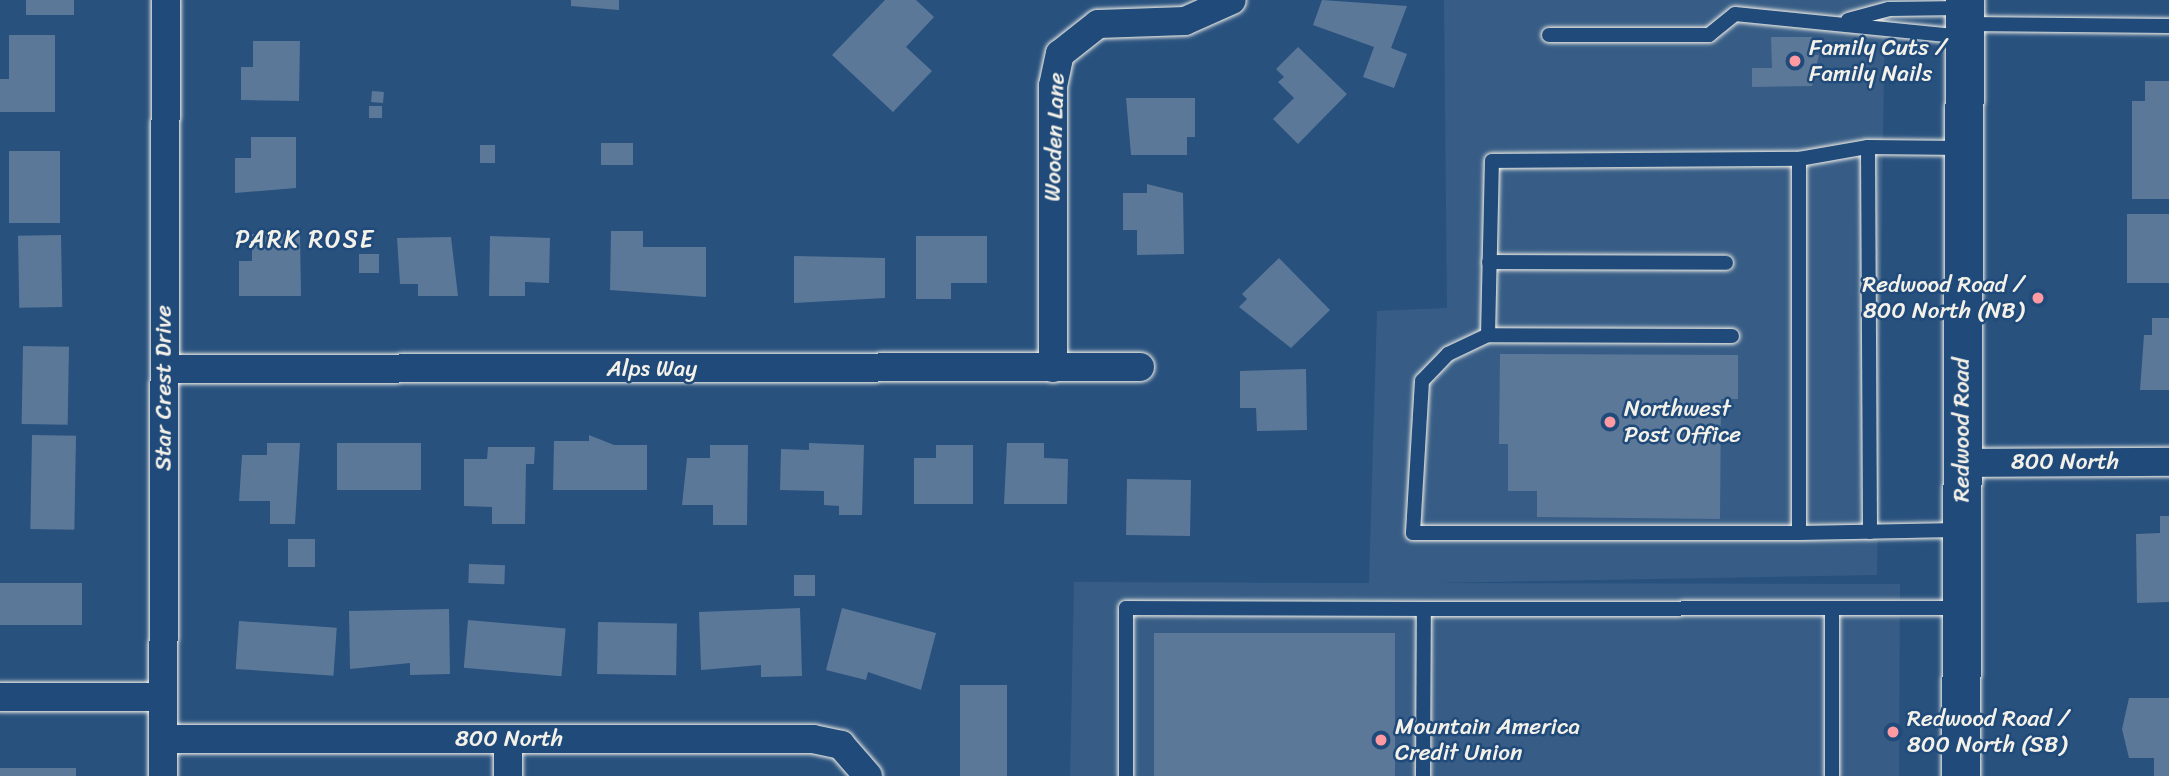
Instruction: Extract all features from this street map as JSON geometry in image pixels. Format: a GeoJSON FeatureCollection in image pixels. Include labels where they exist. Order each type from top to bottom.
{"type":"FeatureCollection","features":[{"type":"Feature","properties":{"kind":"main road","name":"Redwood Road"},"geometry":{"type":"LineString","coordinates":[[1961,776],[1964,17]]}},
{"type":"Feature","properties":{"kind":"street","name":"Star Crest Drive"},"geometry":{"type":"LineString","coordinates":[[163,776],[166,0]]}},
{"type":"Feature","properties":{"kind":"street","name":"Wooden Lane"},"geometry":{"type":"LineString","coordinates":[[1053,368],[1054,86],[1060,54],[1098,24],[1185,21],[1232,0]]}},
{"type":"Feature","properties":{"kind":"street","name":"Alps Way"},"geometry":{"type":"LineString","coordinates":[[165,369],[1140,367]]}},
{"type":"Feature","properties":{"kind":"street","name":"800 North"},"geometry":{"type":"LineString","coordinates":[[1962,463],[2169,462]]}},
{"type":"Feature","properties":{"kind":"street"},"geometry":{"type":"LineString","coordinates":[[0,697],[163,697]]}},
{"type":"Feature","properties":{"kind":"street","name":"800 North"},"geometry":{"type":"LineString","coordinates":[[163,739],[813,739],[860,765]]}},
{"type":"Feature","properties":{"kind":"street"},"geometry":{"type":"LineString","coordinates":[[508,739],[508,776]]}},
{"type":"Feature","properties":{"kind":"lane"},"geometry":{"type":"LineString","coordinates":[[1846,20],[1889,9],[1964,17],[2169,26]]}},
{"type":"Feature","properties":{"kind":"lane"},"geometry":{"type":"LineString","coordinates":[[1549,35],[1709,35],[1735,14],[1846,20],[1889,32],[1964,17]]}},
{"type":"Feature","properties":{"kind":"lane"},"geometry":{"type":"LineString","coordinates":[[1488,335],[1492,161],[1798,159],[1868,147],[1962,148]]}},
{"type":"Feature","properties":{"kind":"lane"},"geometry":{"type":"LineString","coordinates":[[1868,147],[1870,532]]}},
{"type":"Feature","properties":{"kind":"lane"},"geometry":{"type":"LineString","coordinates":[[1798,159],[1799,533]]}},
{"type":"Feature","properties":{"kind":"lane"},"geometry":{"type":"LineString","coordinates":[[1489,262],[1726,263]]}},
{"type":"Feature","properties":{"kind":"lane"},"geometry":{"type":"LineString","coordinates":[[1732,336],[1488,335],[1448,354],[1422,381],[1413,533],[1799,533],[1962,530]]}},
{"type":"Feature","properties":{"kind":"lane"},"geometry":{"type":"LineString","coordinates":[[1126,776],[1126,608],[1961,608]]}},
{"type":"Feature","properties":{"kind":"lane"},"geometry":{"type":"LineString","coordinates":[[1423,776],[1424,609]]}},
{"type":"Feature","properties":{"kind":"lane"},"geometry":{"type":"LineString","coordinates":[[1832,610],[1832,776]]}},
{"type":"Feature","properties":{"kind":"shaded area"},"geometry":{"type":"Polygon","coordinates":[[[1444,0],[1885,0],[1877,575],[1433,583],[1900,584],[1899,776],[1070,776],[1074,582],[1369,583],[1377,311],[1447,308],[1444,0]]]}},
{"type":"Feature","properties":{"kind":"building"},"geometry":{"type":"Polygon","coordinates":[[[26,0],[74,0],[74,15],[26,15],[26,0]]]}},
{"type":"Feature","properties":{"kind":"building"},"geometry":{"type":"Polygon","coordinates":[[[571,0],[619,0],[619,10],[571,6],[571,0]]]}},
{"type":"Feature","properties":{"kind":"building"},"geometry":{"type":"Polygon","coordinates":[[[885,0],[916,0],[934,17],[906,47],[932,71],[893,112],[832,55],[885,0]]]}},
{"type":"Feature","properties":{"kind":"building"},"geometry":{"type":"Polygon","coordinates":[[[1322,0],[1407,6],[1391,48],[1407,54],[1394,88],[1363,77],[1374,47],[1313,25],[1322,0]]]}},
{"type":"Feature","properties":{"kind":"building"},"geometry":{"type":"Polygon","coordinates":[[[9,35],[55,35],[55,112],[0,112],[0,79],[9,79],[9,35]]]}},
{"type":"Feature","properties":{"kind":"building","name":"Family Cuts / Family Nails"},"geometry":{"type":"Polygon","coordinates":[[[1771,37],[1812,37],[1812,55],[1819,55],[1812,86],[1752,87],[1752,68],[1772,68],[1771,37]]]}},
{"type":"Feature","properties":{"kind":"building"},"geometry":{"type":"Polygon","coordinates":[[[253,41],[300,41],[299,101],[241,100],[241,67],[253,67],[253,41]]]}},
{"type":"Feature","properties":{"kind":"building"},"geometry":{"type":"Polygon","coordinates":[[[1298,47],[1347,94],[1298,144],[1273,119],[1294,98],[1278,82],[1284,77],[1276,69],[1298,47]]]}},
{"type":"Feature","properties":{"kind":"building"},"geometry":{"type":"Polygon","coordinates":[[[2145,81],[2169,81],[2169,199],[2132,199],[2132,101],[2145,101],[2145,81]]]}},
{"type":"Feature","properties":{"kind":"building"},"geometry":{"type":"Polygon","coordinates":[[[372,91],[384,92],[383,103],[371,102],[372,91]]]}},
{"type":"Feature","properties":{"kind":"building"},"geometry":{"type":"Polygon","coordinates":[[[1126,98],[1195,98],[1195,137],[1187,137],[1187,155],[1131,155],[1126,98]]]}},
{"type":"Feature","properties":{"kind":"building"},"geometry":{"type":"Polygon","coordinates":[[[369,106],[382,106],[382,118],[369,118],[369,106]]]}},
{"type":"Feature","properties":{"kind":"building"},"geometry":{"type":"Polygon","coordinates":[[[251,137],[296,137],[296,188],[235,193],[235,158],[251,158],[251,137]]]}},
{"type":"Feature","properties":{"kind":"building"},"geometry":{"type":"Polygon","coordinates":[[[601,143],[633,143],[633,165],[601,165],[601,143]]]}},
{"type":"Feature","properties":{"kind":"building"},"geometry":{"type":"Polygon","coordinates":[[[480,145],[495,145],[495,163],[480,163],[480,145]]]}},
{"type":"Feature","properties":{"kind":"building"},"geometry":{"type":"Polygon","coordinates":[[[9,151],[60,151],[60,223],[9,223],[9,151]]]}},
{"type":"Feature","properties":{"kind":"building"},"geometry":{"type":"Polygon","coordinates":[[[1147,184],[1183,193],[1184,254],[1137,255],[1137,230],[1123,230],[1123,193],[1147,193],[1147,184]]]}},
{"type":"Feature","properties":{"kind":"building"},"geometry":{"type":"Polygon","coordinates":[[[2127,214],[2169,214],[2169,283],[2127,283],[2127,214]]]}},
{"type":"Feature","properties":{"kind":"building"},"geometry":{"type":"Polygon","coordinates":[[[611,231],[643,231],[643,247],[706,247],[706,297],[610,290],[611,231]]]}},
{"type":"Feature","properties":{"kind":"building"},"geometry":{"type":"Polygon","coordinates":[[[252,234],[300,234],[301,296],[239,296],[239,261],[252,261],[252,234]]]}},
{"type":"Feature","properties":{"kind":"building"},"geometry":{"type":"Polygon","coordinates":[[[61,235],[62,307],[19,308],[18,236],[61,235]]]}},
{"type":"Feature","properties":{"kind":"building"},"geometry":{"type":"Polygon","coordinates":[[[490,236],[550,238],[549,283],[525,282],[525,296],[489,296],[490,236]]]}},
{"type":"Feature","properties":{"kind":"building"},"geometry":{"type":"Polygon","coordinates":[[[916,236],[987,236],[987,283],[951,283],[951,299],[916,299],[916,236]]]}},
{"type":"Feature","properties":{"kind":"building"},"geometry":{"type":"Polygon","coordinates":[[[451,237],[458,296],[418,296],[418,284],[400,284],[397,238],[451,237]]]}},
{"type":"Feature","properties":{"kind":"building"},"geometry":{"type":"Polygon","coordinates":[[[359,254],[379,254],[379,273],[359,273],[359,254]]]}},
{"type":"Feature","properties":{"kind":"building"},"geometry":{"type":"Polygon","coordinates":[[[794,256],[885,258],[885,298],[794,303],[794,256]]]}},
{"type":"Feature","properties":{"kind":"building"},"geometry":{"type":"Polygon","coordinates":[[[1279,258],[1330,310],[1291,348],[1239,307],[1247,299],[1242,294],[1279,258]]]}},
{"type":"Feature","properties":{"kind":"building"},"geometry":{"type":"Polygon","coordinates":[[[2152,318],[2169,318],[2169,390],[2140,390],[2144,335],[2152,335],[2152,318]]]}},
{"type":"Feature","properties":{"kind":"building"},"geometry":{"type":"Polygon","coordinates":[[[23,346],[69,347],[68,425],[22,424],[23,346]]]}},
{"type":"Feature","properties":{"kind":"building","name":"Northwest Post Office"},"geometry":{"type":"Polygon","coordinates":[[[1500,354],[1738,355],[1738,399],[1721,399],[1720,519],[1537,517],[1537,491],[1508,491],[1508,444],[1499,444],[1500,354]]]}},
{"type":"Feature","properties":{"kind":"building"},"geometry":{"type":"Polygon","coordinates":[[[1306,369],[1307,430],[1257,431],[1256,408],[1240,408],[1240,371],[1306,369]]]}},
{"type":"Feature","properties":{"kind":"building"},"geometry":{"type":"Polygon","coordinates":[[[32,435],[76,436],[74,530],[30,529],[32,435]]]}},
{"type":"Feature","properties":{"kind":"building"},"geometry":{"type":"Polygon","coordinates":[[[589,435],[614,445],[647,445],[647,490],[553,490],[554,441],[589,441],[589,435]]]}},
{"type":"Feature","properties":{"kind":"building"},"geometry":{"type":"Polygon","coordinates":[[[267,443],[300,443],[295,524],[270,524],[270,501],[239,501],[242,455],[267,455],[267,443]]]}},
{"type":"Feature","properties":{"kind":"building"},"geometry":{"type":"Polygon","coordinates":[[[337,443],[421,443],[421,490],[337,490],[337,443]]]}},
{"type":"Feature","properties":{"kind":"building"},"geometry":{"type":"Polygon","coordinates":[[[809,443],[864,445],[862,515],[839,515],[839,506],[824,505],[824,491],[780,490],[781,449],[809,450],[809,443]]]}},
{"type":"Feature","properties":{"kind":"building"},"geometry":{"type":"Polygon","coordinates":[[[1007,443],[1044,443],[1044,458],[1068,459],[1067,504],[1004,504],[1007,443]]]}},
{"type":"Feature","properties":{"kind":"building"},"geometry":{"type":"Polygon","coordinates":[[[710,445],[748,445],[747,525],[713,525],[713,505],[682,505],[687,458],[710,458],[710,445]]]}},
{"type":"Feature","properties":{"kind":"building"},"geometry":{"type":"Polygon","coordinates":[[[936,445],[973,445],[973,504],[914,504],[914,458],[936,458],[936,445]]]}},
{"type":"Feature","properties":{"kind":"building"},"geometry":{"type":"Polygon","coordinates":[[[488,447],[535,447],[534,464],[526,464],[525,524],[492,524],[492,507],[464,506],[464,459],[487,459],[488,447]]]}},
{"type":"Feature","properties":{"kind":"building"},"geometry":{"type":"Polygon","coordinates":[[[1127,479],[1191,480],[1190,536],[1126,535],[1127,479]]]}},
{"type":"Feature","properties":{"kind":"building"},"geometry":{"type":"Polygon","coordinates":[[[2160,516],[2169,516],[2169,602],[2137,603],[2136,534],[2160,533],[2160,516]]]}},
{"type":"Feature","properties":{"kind":"building"},"geometry":{"type":"Polygon","coordinates":[[[288,539],[315,539],[315,567],[288,567],[288,539]]]}},
{"type":"Feature","properties":{"kind":"building"},"geometry":{"type":"Polygon","coordinates":[[[469,564],[505,565],[504,584],[468,583],[469,564]]]}},
{"type":"Feature","properties":{"kind":"building"},"geometry":{"type":"Polygon","coordinates":[[[794,575],[815,575],[815,596],[794,596],[794,575]]]}},
{"type":"Feature","properties":{"kind":"building"},"geometry":{"type":"Polygon","coordinates":[[[0,583],[82,583],[82,625],[0,625],[0,583]]]}},
{"type":"Feature","properties":{"kind":"building"},"geometry":{"type":"Polygon","coordinates":[[[800,608],[802,676],[761,677],[761,665],[701,670],[699,612],[800,608]]]}},
{"type":"Feature","properties":{"kind":"building"},"geometry":{"type":"Polygon","coordinates":[[[842,608],[936,633],[921,690],[868,672],[866,680],[826,670],[842,608]]]}},
{"type":"Feature","properties":{"kind":"building"},"geometry":{"type":"Polygon","coordinates":[[[449,609],[450,674],[410,675],[410,663],[350,669],[349,611],[449,609]]]}},
{"type":"Feature","properties":{"kind":"building"},"geometry":{"type":"Polygon","coordinates":[[[468,620],[566,629],[561,676],[464,668],[468,620]]]}},
{"type":"Feature","properties":{"kind":"building"},"geometry":{"type":"Polygon","coordinates":[[[239,621],[337,628],[333,676],[236,669],[239,621]]]}},
{"type":"Feature","properties":{"kind":"building"},"geometry":{"type":"Polygon","coordinates":[[[598,622],[677,623],[676,675],[597,674],[598,622]]]}},
{"type":"Feature","properties":{"kind":"building"},"geometry":{"type":"Polygon","coordinates":[[[1154,633],[1395,633],[1395,776],[1154,776],[1154,633]]]}},
{"type":"Feature","properties":{"kind":"building"},"geometry":{"type":"Polygon","coordinates":[[[960,685],[1007,685],[1007,776],[960,776],[960,685]]]}},
{"type":"Feature","properties":{"kind":"building"},"geometry":{"type":"Polygon","coordinates":[[[2129,698],[2169,698],[2169,776],[2154,776],[2154,758],[2129,758],[2122,729],[2129,698]]]}},
{"type":"Feature","properties":{"kind":"building"},"geometry":{"type":"Polygon","coordinates":[[[0,768],[76,768],[76,776],[0,776],[0,768]]]}},
{"type":"Feature","properties":{"kind":"place","name":"Family Cuts / Family Nails"},"geometry":{"type":"Point","coordinates":[1795,61]}},
{"type":"Feature","properties":{"kind":"place","name":"Redwood Road / 800 North (NB)"},"geometry":{"type":"Point","coordinates":[2038,298]}},
{"type":"Feature","properties":{"kind":"place","name":"Northwest Post Office"},"geometry":{"type":"Point","coordinates":[1610,422]}},
{"type":"Feature","properties":{"kind":"place","name":"Redwood Road / 800 North (SB)"},"geometry":{"type":"Point","coordinates":[1893,732]}},
{"type":"Feature","properties":{"kind":"place","name":"Mountain America Credit Union"},"geometry":{"type":"Point","coordinates":[1381,740]}},
{"type":"Feature","properties":{"kind":"district","name":"PARK ROSE"},"geometry":{"type":"Point","coordinates":[305,240]}}]}
